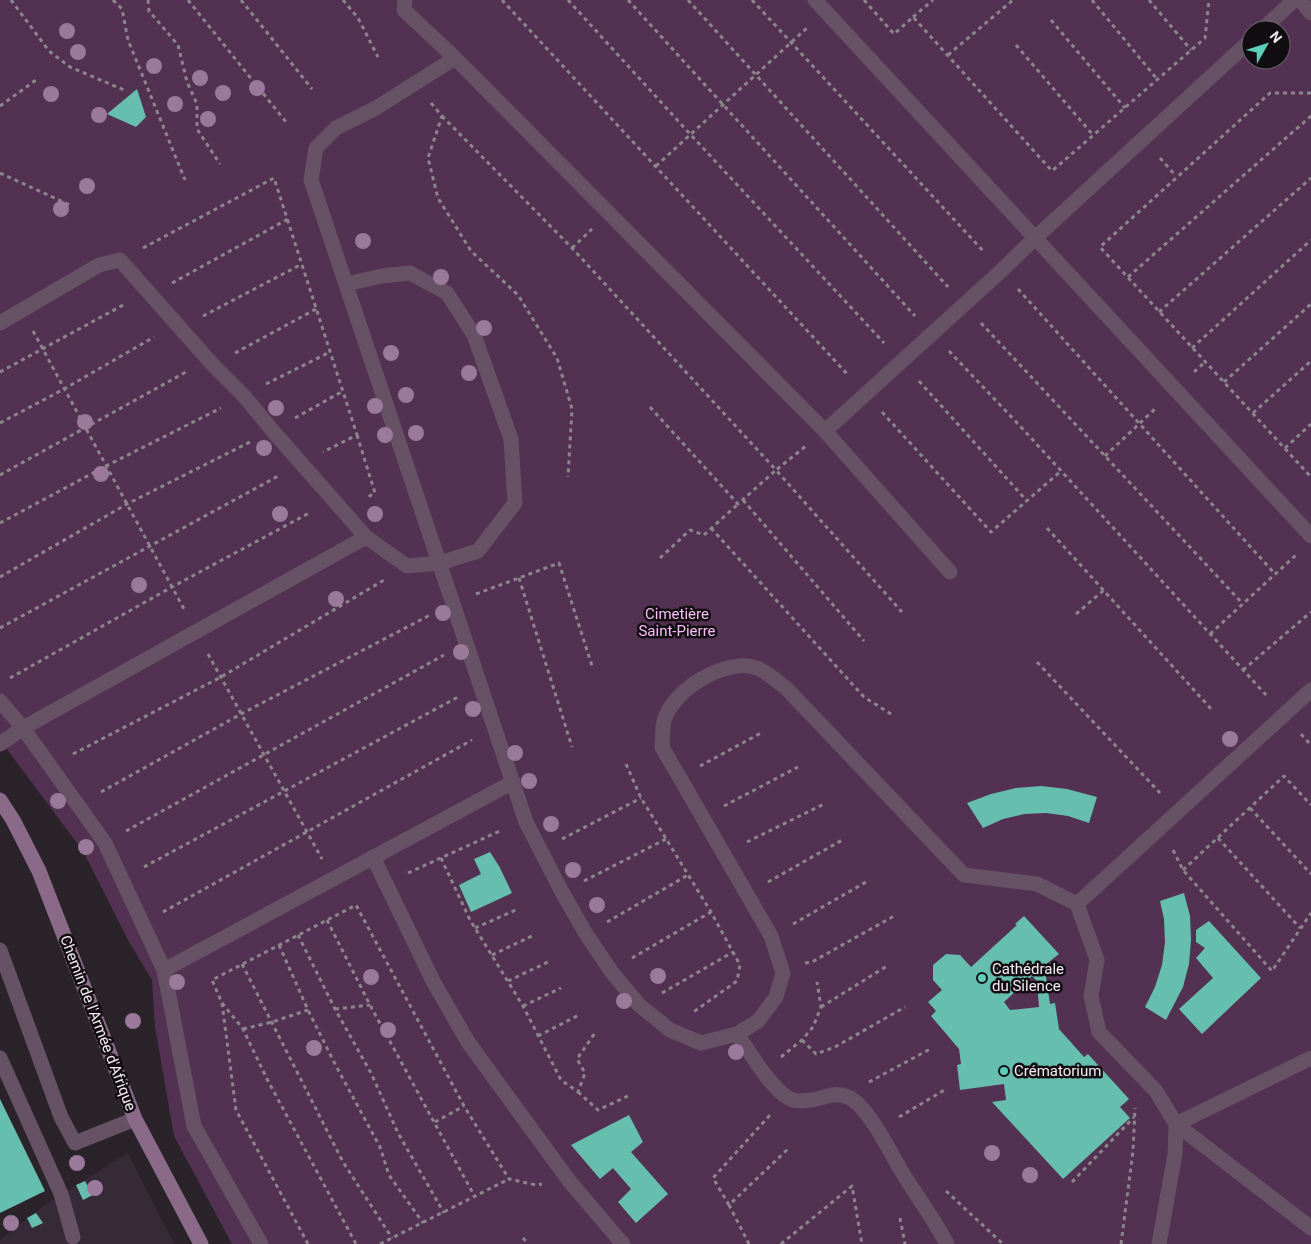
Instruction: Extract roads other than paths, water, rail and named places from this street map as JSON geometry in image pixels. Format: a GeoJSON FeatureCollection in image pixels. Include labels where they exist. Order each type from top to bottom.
{"type":"FeatureCollection","features":[{"type":"Feature","properties":{"kind":"street","name":"Chemin de l'Armée d'Afrique"},"geometry":{"type":"LineString","coordinates":[[0,800],[13,820],[39,871],[134,1119],[201,1244]]}},
{"type":"Feature","properties":{"kind":"lane"},"geometry":{"type":"LineString","coordinates":[[405,0],[404,10],[455,58],[825,431],[950,572]]}},
{"type":"Feature","properties":{"kind":"lane"},"geometry":{"type":"LineString","coordinates":[[1273,20],[1294,0]]}},
{"type":"Feature","properties":{"kind":"lane"},"geometry":{"type":"LineString","coordinates":[[1300,0],[1311,13]]}},
{"type":"Feature","properties":{"kind":"lane"},"geometry":{"type":"LineString","coordinates":[[820,6],[1311,536]]}},
{"type":"Feature","properties":{"kind":"lane"},"geometry":{"type":"LineString","coordinates":[[825,431],[1241,49]]}},
{"type":"Feature","properties":{"kind":"lane"},"geometry":{"type":"LineString","coordinates":[[455,58],[376,108],[336,128],[316,148],[310,180],[526,822],[562,892],[586,934],[611,971],[639,1005],[670,1030],[701,1043],[737,1034],[758,1020],[776,998],[783,973],[771,936],[662,747],[664,720],[676,698],[705,676],[734,666],[757,668],[785,688],[964,876],[1037,884],[1077,904],[1097,960],[1091,996],[1099,1032],[1156,1091],[1176,1124],[1311,1228]]}},
{"type":"Feature","properties":{"kind":"lane"},"geometry":{"type":"LineString","coordinates":[[0,323],[99,265],[120,260],[244,396],[366,537],[407,566],[440,563],[478,551],[515,503],[511,439],[474,335],[447,293],[410,273],[382,276],[346,284]]}},
{"type":"Feature","properties":{"kind":"lane"},"geometry":{"type":"LineString","coordinates":[[0,744],[23,728],[366,537]]}},
{"type":"Feature","properties":{"kind":"lane"},"geometry":{"type":"LineString","coordinates":[[1077,904],[1311,690]]}},
{"type":"Feature","properties":{"kind":"lane"},"geometry":{"type":"LineString","coordinates":[[0,701],[23,728],[105,843],[164,970],[194,1126],[261,1244]]}},
{"type":"Feature","properties":{"kind":"lane"},"geometry":{"type":"LineString","coordinates":[[164,970],[513,782]]}},
{"type":"Feature","properties":{"kind":"lane"},"geometry":{"type":"LineString","coordinates":[[373,857],[434,980],[468,1042],[570,1182],[623,1244]]}},
{"type":"Feature","properties":{"kind":"lane"},"geometry":{"type":"LineString","coordinates":[[0,950],[61,1117],[75,1143],[134,1119]]}},
{"type":"Feature","properties":{"kind":"lane"},"geometry":{"type":"LineString","coordinates":[[737,1034],[780,1092],[794,1101],[814,1100],[836,1093],[850,1097],[867,1113],[947,1244]]}},
{"type":"Feature","properties":{"kind":"lane"},"geometry":{"type":"LineString","coordinates":[[0,1058],[61,1194],[71,1242]]}},
{"type":"Feature","properties":{"kind":"lane"},"geometry":{"type":"LineString","coordinates":[[1176,1124],[1311,1058]]}},
{"type":"Feature","properties":{"kind":"lane"},"geometry":{"type":"LineString","coordinates":[[1159,1244],[1175,1154],[1176,1124]]}},
{"type":"Feature","properties":{"kind":"place","name":"Cathédrale du Silence"},"geometry":{"type":"Point","coordinates":[982,978]}},
{"type":"Feature","properties":{"kind":"place","name":"Crématorium"},"geometry":{"type":"Point","coordinates":[1004,1071]}},
{"type":"Feature","properties":{"kind":"park label","name":"Cimetière Saint-Pierre"},"geometry":{"type":"Point","coordinates":[677,622]}}]}
